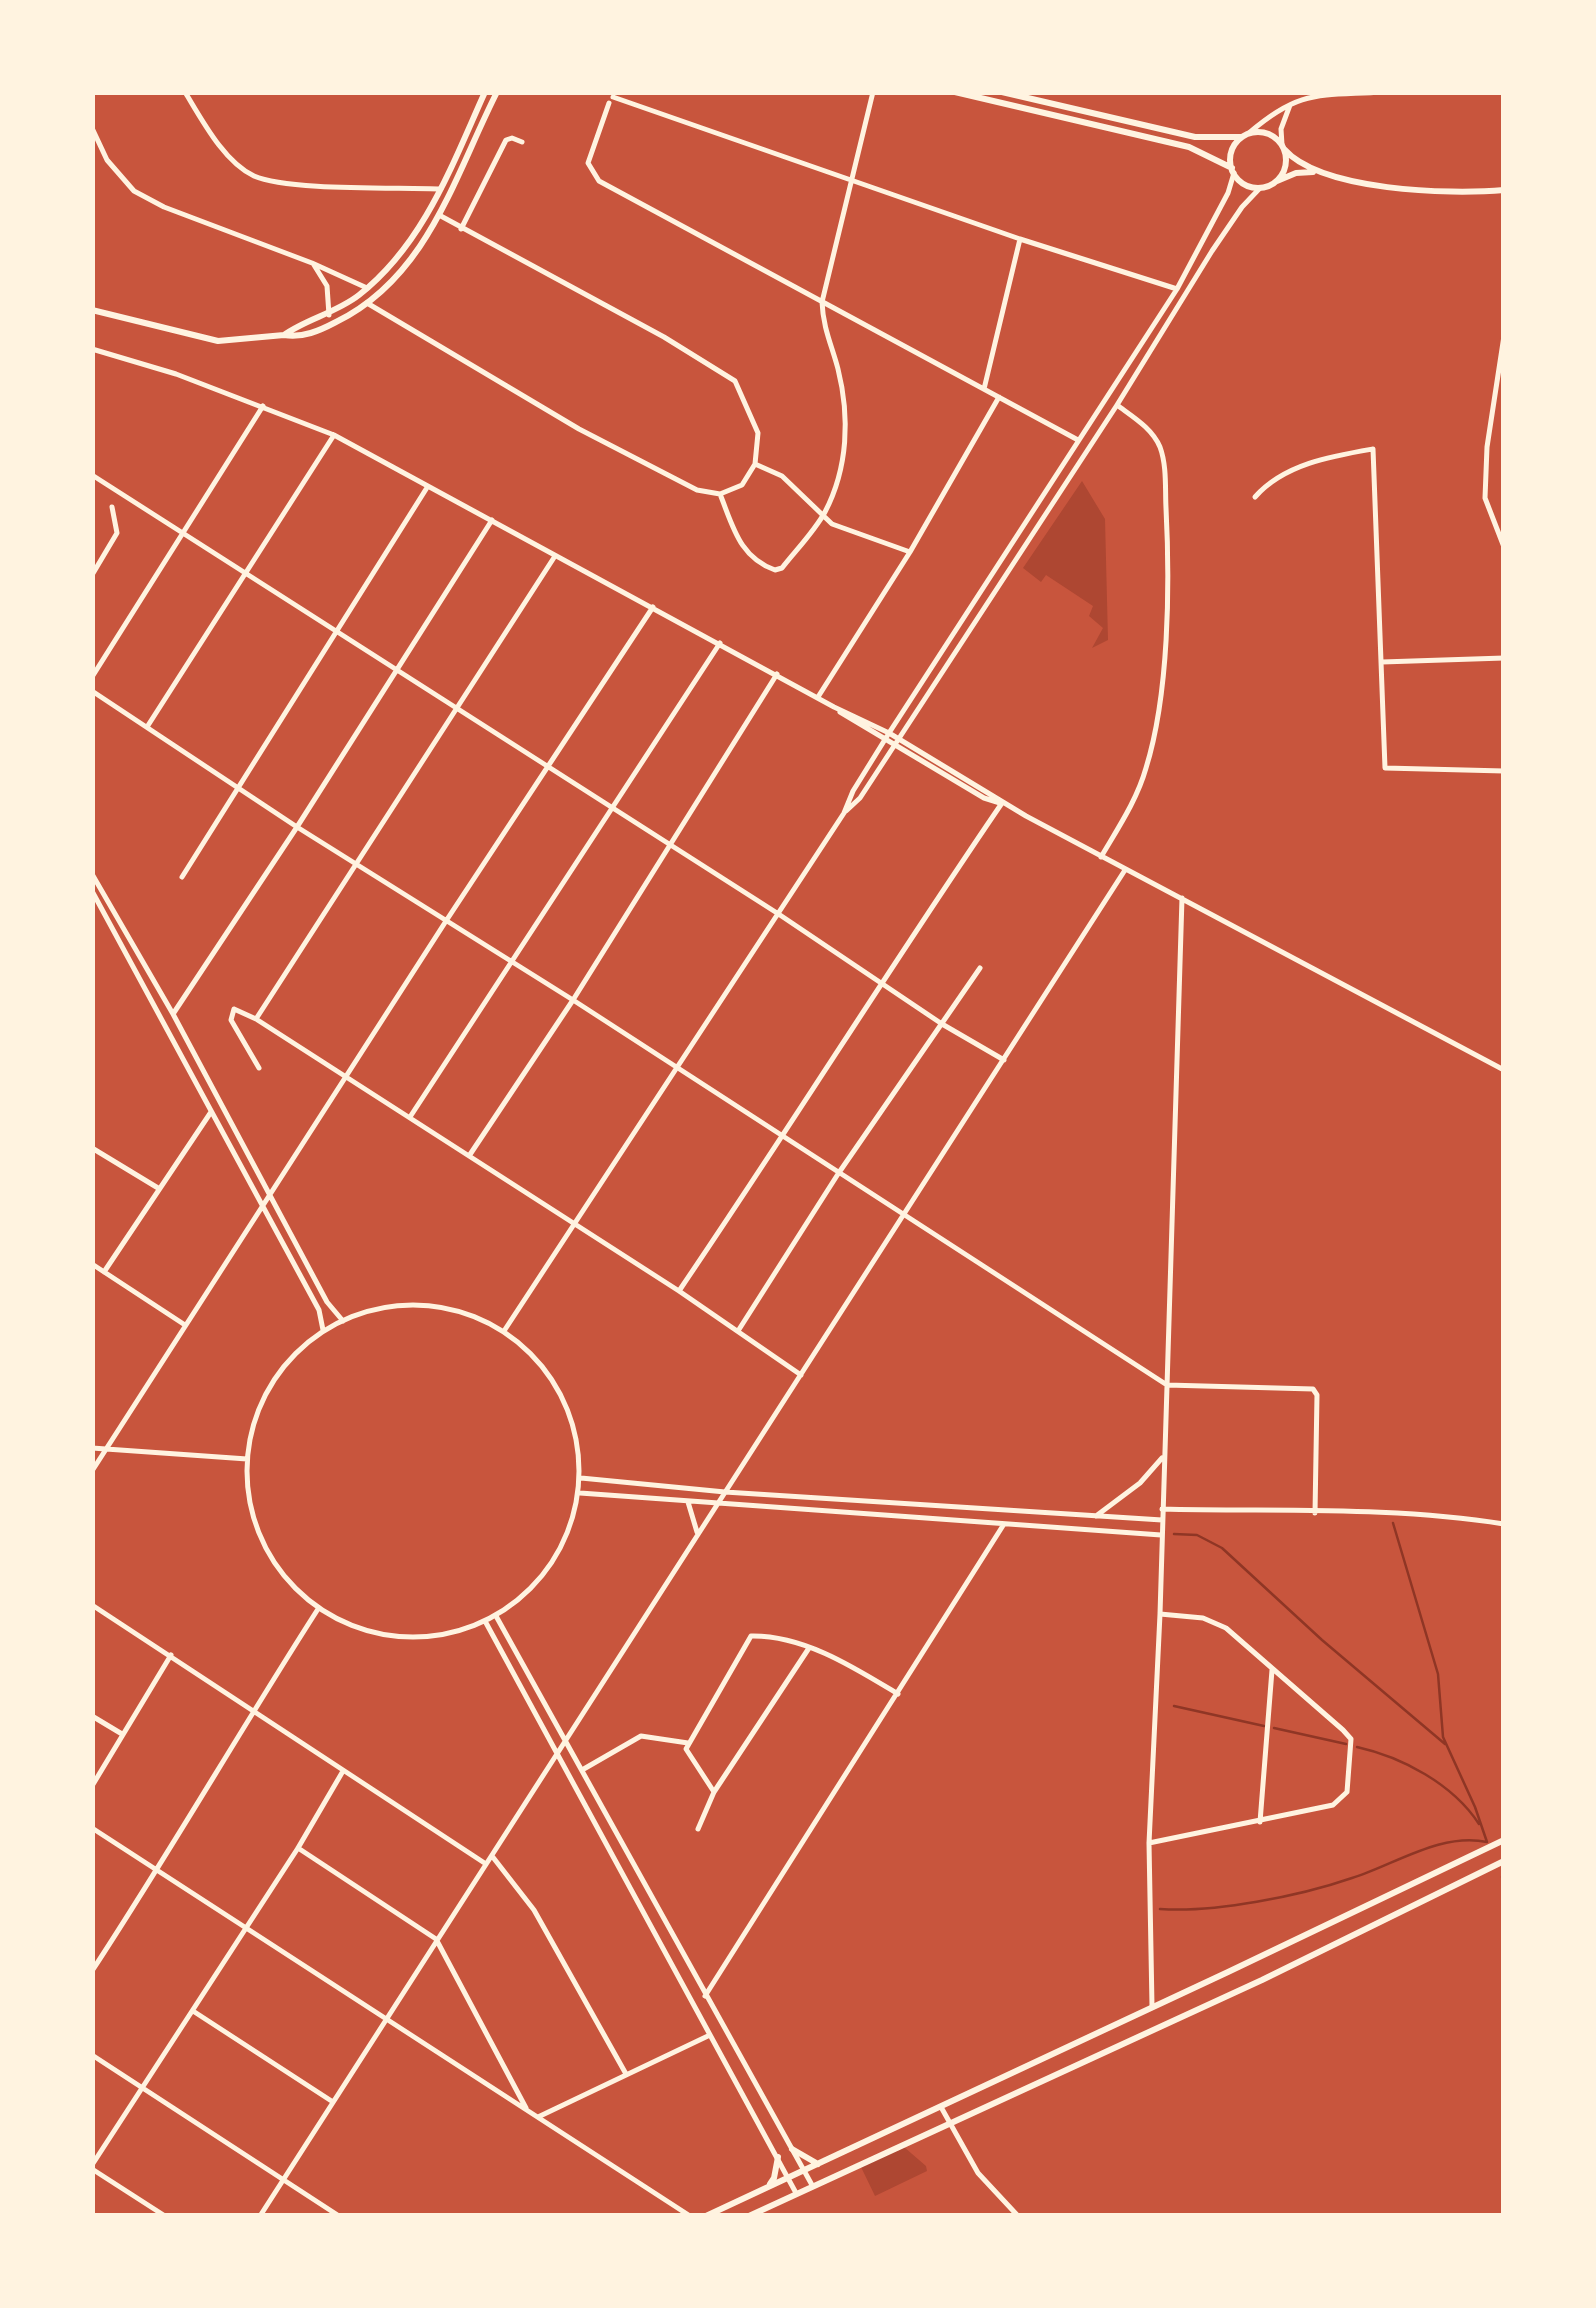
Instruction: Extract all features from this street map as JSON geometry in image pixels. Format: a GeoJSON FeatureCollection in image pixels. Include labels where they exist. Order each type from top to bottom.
{"type":"FeatureCollection","features":[{"type":"Feature","properties":{"kind":"street"},"geometry":{"type":"LineString","coordinates":[[185,92],[232,158],[256,177],[288,183],[441,189]]}},
{"type":"Feature","properties":{"kind":"street"},"geometry":{"type":"LineString","coordinates":[[284,335],[329,315],[367,288],[402,252],[423,224],[485,92]]}},
{"type":"Feature","properties":{"kind":"street"},"geometry":{"type":"LineString","coordinates":[[92,310],[218,342],[315,332],[382,292],[414,256],[439,215],[497,92]]}},
{"type":"Feature","properties":{"kind":"street"},"geometry":{"type":"LineString","coordinates":[[720,494],[738,542],[750,557],[775,570],[782,568],[823,516],[836,486],[846,426],[838,368],[823,326],[822,302],[873,92]]}},
{"type":"Feature","properties":{"kind":"street"},"geometry":{"type":"LineString","coordinates":[[955,92],[1188,147],[1233,170],[1245,184],[1260,188]]}},
{"type":"Feature","properties":{"kind":"street"},"geometry":{"type":"LineString","coordinates":[[1002,92],[1212,139],[1268,133],[1292,159],[1316,172]]}},
{"type":"Feature","properties":{"kind":"street"},"geometry":{"type":"LineString","coordinates":[[504,1331],[844,813],[853,790],[889,733],[1177,289],[1228,193],[1232,151],[1246,135],[1291,102],[1327,93],[1382,92]]}},
{"type":"Feature","properties":{"kind":"street"},"geometry":{"type":"LineString","coordinates":[[1078,440],[598,181],[588,163],[611,100],[1177,289]]}},
{"type":"Feature","properties":{"kind":"street"},"geometry":{"type":"LineString","coordinates":[[1276,181],[1284,168],[1282,129],[1291,102]]}},
{"type":"Feature","properties":{"kind":"street"},"geometry":{"type":"LineString","coordinates":[[92,128],[107,160],[134,191],[164,207],[367,288]]}},
{"type":"Feature","properties":{"kind":"street"},"geometry":{"type":"LineString","coordinates":[[460,229],[506,140],[522,142]]}},
{"type":"Feature","properties":{"kind":"street"},"geometry":{"type":"LineString","coordinates":[[844,813],[860,798],[1212,251],[1260,188],[1296,173],[1316,172],[1427,192],[1504,190]]}},
{"type":"Feature","properties":{"kind":"street"},"geometry":{"type":"LineString","coordinates":[[366,304],[580,429],[698,490],[720,494],[742,485],[755,464],[758,433],[735,382],[664,337],[439,215]]}},
{"type":"Feature","properties":{"kind":"street"},"geometry":{"type":"LineString","coordinates":[[984,389],[1020,239]]}},
{"type":"Feature","properties":{"kind":"street"},"geometry":{"type":"LineString","coordinates":[[312,263],[327,286],[329,315]]}},
{"type":"Feature","properties":{"kind":"street"},"geometry":{"type":"LineString","coordinates":[[1504,336],[1487,447],[1485,498],[1504,547]]}},
{"type":"Feature","properties":{"kind":"street"},"geometry":{"type":"LineString","coordinates":[[92,349],[176,374],[334,435],[720,642],[984,798],[1002,803]]}},
{"type":"Feature","properties":{"kind":"street"},"geometry":{"type":"LineString","coordinates":[[818,697],[910,552],[1000,397]]}},
{"type":"Feature","properties":{"kind":"street"},"geometry":{"type":"LineString","coordinates":[[1101,857],[1135,798],[1147,766],[1154,740],[1168,610],[1162,454],[1153,434],[1117,404]]}},
{"type":"Feature","properties":{"kind":"street"},"geometry":{"type":"LineString","coordinates":[[92,676],[263,406]]}},
{"type":"Feature","properties":{"kind":"street"},"geometry":{"type":"LineString","coordinates":[[147,727],[334,435]]}},
{"type":"Feature","properties":{"kind":"street"},"geometry":{"type":"LineString","coordinates":[[1255,497],[1266,486],[1316,460],[1373,450],[1385,768],[1504,772]]}},
{"type":"Feature","properties":{"kind":"street"},"geometry":{"type":"LineString","coordinates":[[755,464],[795,486],[823,516],[854,534],[910,552]]}},
{"type":"Feature","properties":{"kind":"street"},"geometry":{"type":"LineString","coordinates":[[92,474],[942,1024],[1004,1060]]}},
{"type":"Feature","properties":{"kind":"street"},"geometry":{"type":"LineString","coordinates":[[182,877],[428,486]]}},
{"type":"Feature","properties":{"kind":"street"},"geometry":{"type":"LineString","coordinates":[[92,576],[117,533],[112,507]]}},
{"type":"Feature","properties":{"kind":"street"},"geometry":{"type":"LineString","coordinates":[[173,1014],[298,827],[492,520]]}},
{"type":"Feature","properties":{"kind":"street"},"geometry":{"type":"LineString","coordinates":[[256,1019],[555,556]]}},
{"type":"Feature","properties":{"kind":"street"},"geometry":{"type":"LineString","coordinates":[[92,1471],[653,607]]}},
{"type":"Feature","properties":{"kind":"street"},"geometry":{"type":"LineString","coordinates":[[410,1118],[720,642]]}},
{"type":"Feature","properties":{"kind":"street"},"geometry":{"type":"LineString","coordinates":[[1380,662],[1504,658]]}},
{"type":"Feature","properties":{"kind":"street"},"geometry":{"type":"LineString","coordinates":[[469,1156],[573,1000],[777,674]]}},
{"type":"Feature","properties":{"kind":"street"},"geometry":{"type":"LineString","coordinates":[[92,692],[1167,1385],[1313,1388],[1317,1395],[1315,1513]]}},
{"type":"Feature","properties":{"kind":"street"},"geometry":{"type":"LineString","coordinates":[[834,707],[898,738],[1002,803],[1101,857],[1504,1070]]}},
{"type":"Feature","properties":{"kind":"street"},"geometry":{"type":"LineString","coordinates":[[679,1291],[1002,803]]}},
{"type":"Feature","properties":{"kind":"street"},"geometry":{"type":"LineString","coordinates":[[260,2216],[1126,870]]}},
{"type":"Feature","properties":{"kind":"street"},"geometry":{"type":"LineString","coordinates":[[92,874],[173,1014],[327,1302],[343,1321]]}},
{"type":"Feature","properties":{"kind":"street"},"geometry":{"type":"LineString","coordinates":[[94,896],[319,1310],[323,1331]]}},
{"type":"Feature","properties":{"kind":"street"},"geometry":{"type":"LineString","coordinates":[[1152,2006],[1149,1844],[1182,898]]}},
{"type":"Feature","properties":{"kind":"street"},"geometry":{"type":"LineString","coordinates":[[738,1332],[838,1174],[980,968]]}},
{"type":"Feature","properties":{"kind":"street"},"geometry":{"type":"LineString","coordinates":[[259,1068],[232,1020],[234,1009],[256,1019],[679,1291],[801,1374]]}},
{"type":"Feature","properties":{"kind":"street"},"geometry":{"type":"LineString","coordinates":[[104,1272],[211,1112]]}},
{"type":"Feature","properties":{"kind":"street"},"geometry":{"type":"LineString","coordinates":[[92,1148],[158,1188]]}},
{"type":"Feature","properties":{"kind":"street"},"geometry":{"type":"LineString","coordinates":[[92,1264],[185,1325]]}},
{"type":"Feature","properties":{"kind":"street"},"geometry":{"type":"LineString","coordinates":[[417,1304],[459,1311],[504,1331],[529,1352],[553,1382],[570,1416],[582,1478],[580,1493],[564,1542],[536,1584],[496,1616],[453,1634],[406,1639],[360,1630],[318,1610],[286,1580],[262,1544],[249,1503],[247,1460],[252,1426],[283,1367],[323,1331],[343,1321],[374,1309],[417,1304]]}},
{"type":"Feature","properties":{"kind":"street"},"geometry":{"type":"LineString","coordinates":[[92,1448],[247,1460]]}},
{"type":"Feature","properties":{"kind":"street"},"geometry":{"type":"LineString","coordinates":[[1096,1516],[1140,1483],[1164,1456]]}},
{"type":"Feature","properties":{"kind":"street"},"geometry":{"type":"LineString","coordinates":[[582,1478],[724,1492],[1162,1520]]}},
{"type":"Feature","properties":{"kind":"street"},"geometry":{"type":"LineString","coordinates":[[580,1493],[1161,1536]]}},
{"type":"Feature","properties":{"kind":"street"},"geometry":{"type":"LineString","coordinates":[[688,1502],[697,1533]]}},
{"type":"Feature","properties":{"kind":"street"},"geometry":{"type":"LineString","coordinates":[[1162,1508],[1454,1516],[1504,1524]]}},
{"type":"Feature","properties":{"kind":"street"},"geometry":{"type":"LineString","coordinates":[[705,1996],[1004,1524]]}},
{"type":"Feature","properties":{"kind":"street"},"geometry":{"type":"LineString","coordinates":[[92,1605],[486,1864]]}},
{"type":"Feature","properties":{"kind":"street"},"geometry":{"type":"LineString","coordinates":[[92,1972],[318,1610]]}},
{"type":"Feature","properties":{"kind":"street"},"geometry":{"type":"LineString","coordinates":[[1149,1844],[1332,1805],[1347,1792],[1350,1749],[1350,1739],[1342,1730],[1216,1622],[1160,1614]]}},
{"type":"Feature","properties":{"kind":"street"},"geometry":{"type":"LineString","coordinates":[[496,1616],[812,2185]]}},
{"type":"Feature","properties":{"kind":"street"},"geometry":{"type":"LineString","coordinates":[[485,1621],[796,2193]]}},
{"type":"Feature","properties":{"kind":"street"},"geometry":{"type":"LineString","coordinates":[[714,1792],[687,1754],[688,1742],[752,1636],[810,1648],[898,1694]]}},
{"type":"Feature","properties":{"kind":"street"},"geometry":{"type":"LineString","coordinates":[[698,1828],[714,1792],[810,1648]]}},
{"type":"Feature","properties":{"kind":"street"},"geometry":{"type":"LineString","coordinates":[[92,1786],[171,1655]]}},
{"type":"Feature","properties":{"kind":"street"},"geometry":{"type":"LineString","coordinates":[[1260,1822],[1272,1670]]}},
{"type":"Feature","properties":{"kind":"street"},"geometry":{"type":"LineString","coordinates":[[92,1716],[122,1734]]}},
{"type":"Feature","properties":{"kind":"street"},"geometry":{"type":"LineString","coordinates":[[582,1770],[642,1736],[688,1742]]}},
{"type":"Feature","properties":{"kind":"street"},"geometry":{"type":"LineString","coordinates":[[165,2216],[92,2167],[344,1770]]}},
{"type":"Feature","properties":{"kind":"street"},"geometry":{"type":"LineString","coordinates":[[92,1828],[690,2216]]}},
{"type":"Feature","properties":{"kind":"street"},"geometry":{"type":"LineString","coordinates":[[706,2216],[1504,1840]]}},
{"type":"Feature","properties":{"kind":"street"},"geometry":{"type":"LineString","coordinates":[[298,1848],[436,1939],[528,2111]]}},
{"type":"Feature","properties":{"kind":"street"},"geometry":{"type":"LineString","coordinates":[[492,1856],[534,1910],[626,2074]]}},
{"type":"Feature","properties":{"kind":"street"},"geometry":{"type":"LineString","coordinates":[[748,2216],[1262,1980],[1504,1861]]}},
{"type":"Feature","properties":{"kind":"street"},"geometry":{"type":"LineString","coordinates":[[194,2011],[332,2102]]}},
{"type":"Feature","properties":{"kind":"street"},"geometry":{"type":"LineString","coordinates":[[538,2118],[710,2035]]}},
{"type":"Feature","properties":{"kind":"street"},"geometry":{"type":"LineString","coordinates":[[92,2055],[338,2216]]}},
{"type":"Feature","properties":{"kind":"street"},"geometry":{"type":"LineString","coordinates":[[941,2106],[978,2173],[1018,2216]]}},
{"type":"Feature","properties":{"kind":"street"},"geometry":{"type":"LineString","coordinates":[[792,2150],[819,2164]]}},
{"type":"Feature","properties":{"kind":"street"},"geometry":{"type":"LineString","coordinates":[[766,2188],[774,2178],[778,2157]]}},
{"type":"Feature","properties":{"kind":"shaded area"},"geometry":{"type":"Polygon","coordinates":[[[1082,481],[1105,519],[1108,640],[1092,648],[1103,628],[1089,616],[1093,606],[1046,575],[1041,582],[1023,568],[1082,481]]]}},
{"type":"Feature","properties":{"kind":"shaded area"},"geometry":{"type":"Polygon","coordinates":[[[904,2147],[927,2171],[875,2196],[861,2167],[904,2147]]]}},
{"type":"Feature","properties":{"kind":"waterway"},"geometry":{"type":"LineString","coordinates":[[1160,1909],[1231,1906],[1283,1897],[1352,1878],[1435,1846],[1470,1840],[1487,1842],[1443,1737],[1438,1674],[1393,1523]]}},
{"type":"Feature","properties":{"kind":"waterway"},"geometry":{"type":"LineString","coordinates":[[1174,1534],[1197,1535],[1222,1548],[1322,1640],[1445,1744]]}},
{"type":"Feature","properties":{"kind":"waterway"},"geometry":{"type":"LineString","coordinates":[[1174,1706],[1264,1726]]}},
{"type":"Feature","properties":{"kind":"waterway"},"geometry":{"type":"LineString","coordinates":[[1274,1728],[1346,1744]]}},
{"type":"Feature","properties":{"kind":"waterway"},"geometry":{"type":"LineString","coordinates":[[1357,1747],[1425,1774],[1455,1796],[1479,1824]]}}]}
